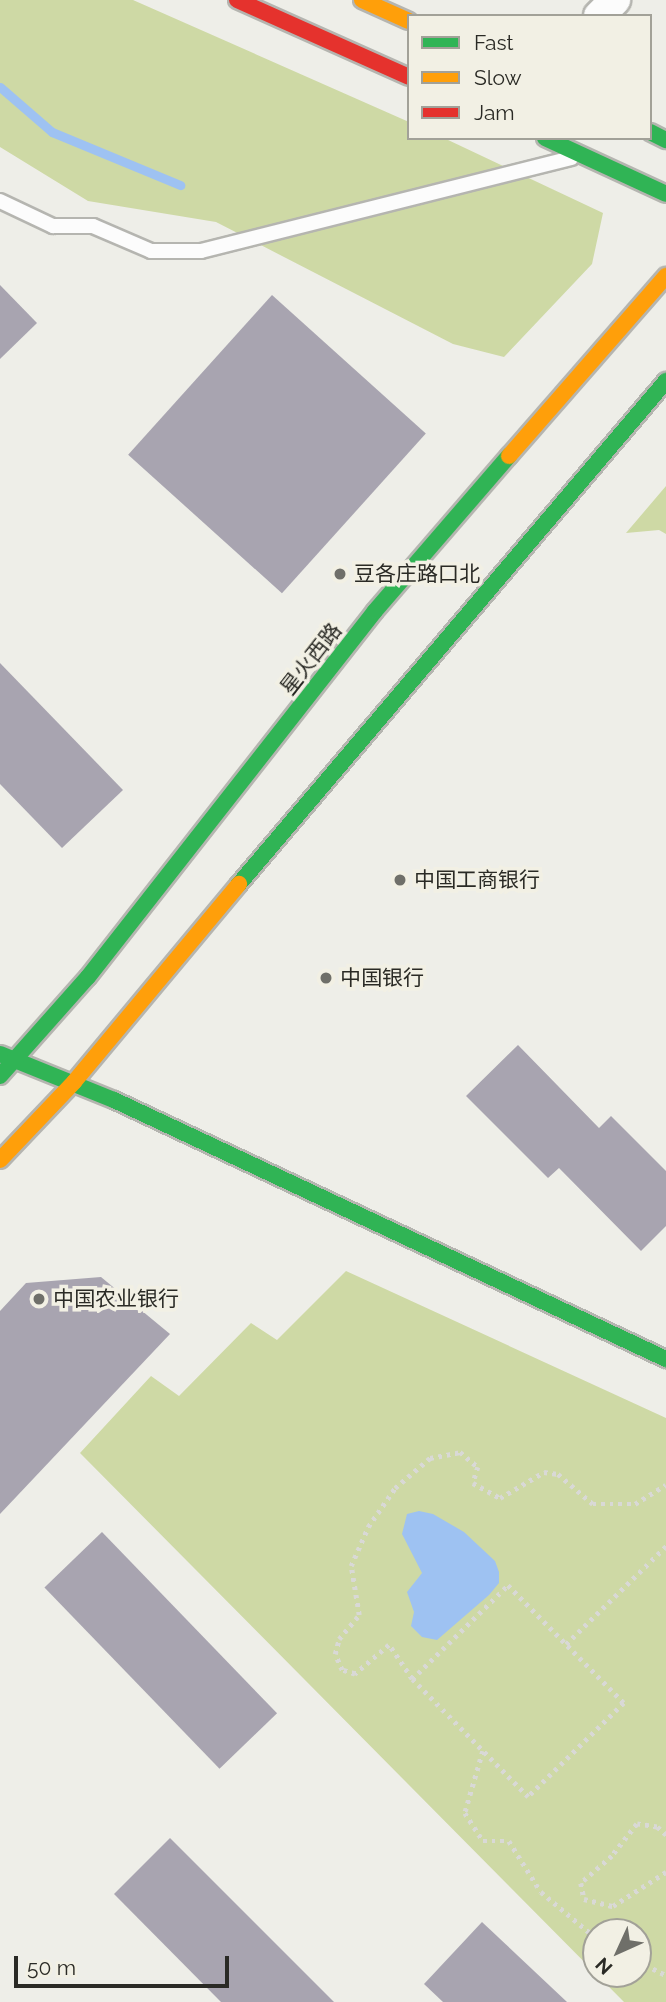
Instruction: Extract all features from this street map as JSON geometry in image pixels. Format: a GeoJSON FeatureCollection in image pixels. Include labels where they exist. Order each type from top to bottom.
{"type":"FeatureCollection","features":[{"type":"Feature","properties":{"kind":"main road"},"geometry":{"type":"LineString","coordinates":[[237,0],[407,76]]}},
{"type":"Feature","properties":{"kind":"main road"},"geometry":{"type":"LineString","coordinates":[[362,0],[407,20]]}},
{"type":"Feature","properties":{"kind":"main road"},"geometry":{"type":"LineString","coordinates":[[549,140],[666,194]]}},
{"type":"Feature","properties":{"kind":"main road","name":"星火西路"},"geometry":{"type":"LineString","coordinates":[[0,1076],[88,977],[375,611],[666,276]]}},
{"type":"Feature","properties":{"kind":"main road"},"geometry":{"type":"LineString","coordinates":[[0,1160],[74,1082],[411,676],[666,381]]}},
{"type":"Feature","properties":{"kind":"main road"},"geometry":{"type":"LineString","coordinates":[[0,1045],[17,1058]]}},
{"type":"Feature","properties":{"kind":"main road"},"geometry":{"type":"LineString","coordinates":[[0,1054],[17,1058],[74,1082],[666,1359]]}},
{"type":"Feature","properties":{"kind":"street"},"geometry":{"type":"LineString","coordinates":[[602,14],[615,0]]}},
{"type":"Feature","properties":{"kind":"lane"},"geometry":{"type":"LineString","coordinates":[[0,201],[53,226],[93,226],[151,251],[201,251],[582,155]]}},
{"type":"Feature","properties":{"kind":"path"},"geometry":{"type":"LineString","coordinates":[[412,1679],[508,1585],[624,1703],[528,1797],[412,1679],[388,1645],[355,1674],[342,1670],[335,1654],[339,1639],[359,1615],[351,1566],[368,1527],[395,1488],[430,1458],[460,1452],[478,1467],[472,1483],[500,1498],[544,1472],[558,1475],[593,1504],[635,1504],[666,1485]]}},
{"type":"Feature","properties":{"kind":"path"},"geometry":{"type":"LineString","coordinates":[[566,1644],[666,1546]]}},
{"type":"Feature","properties":{"kind":"path"},"geometry":{"type":"LineString","coordinates":[[483,1751],[465,1813],[483,1841],[509,1841],[541,1892],[582,1926]]}},
{"type":"Feature","properties":{"kind":"path"},"geometry":{"type":"LineString","coordinates":[[666,1835],[657,1827],[637,1824],[612,1856],[581,1883],[584,1899],[613,1906],[666,1872]]}},
{"type":"Feature","properties":{"kind":"green space"},"geometry":{"type":"Polygon","coordinates":[[[0,0],[133,0],[407,121],[407,140],[448,140],[603,213],[592,264],[504,357],[453,344],[216,222],[88,201],[0,147],[0,0]]]}},
{"type":"Feature","properties":{"kind":"green space"},"geometry":{"type":"Polygon","coordinates":[[[666,486],[666,534],[659,530],[626,533],[666,486]]]}},
{"type":"Feature","properties":{"kind":"green space"},"geometry":{"type":"Polygon","coordinates":[[[346,1271],[666,1418],[666,2002],[624,2002],[610,1988],[652,1988],[652,1918],[582,1918],[582,1960],[80,1453],[151,1376],[179,1396],[251,1323],[277,1340],[346,1271]]]}},
{"type":"Feature","properties":{"kind":"water"},"geometry":{"type":"Polygon","coordinates":[[[419,1511],[433,1514],[464,1532],[495,1561],[499,1572],[499,1583],[489,1595],[437,1640],[422,1637],[411,1626],[414,1612],[407,1592],[422,1573],[402,1534],[407,1514],[419,1511]]]}},
{"type":"Feature","properties":{"kind":"building"},"geometry":{"type":"Polygon","coordinates":[[[0,285],[37,323],[0,359],[0,285]]]}},
{"type":"Feature","properties":{"kind":"building"},"geometry":{"type":"Polygon","coordinates":[[[272,295],[426,434],[282,593],[128,455],[272,295]]]}},
{"type":"Feature","properties":{"kind":"building"},"geometry":{"type":"Polygon","coordinates":[[[0,663],[123,790],[62,848],[0,784],[0,663]]]}},
{"type":"Feature","properties":{"kind":"building"},"geometry":{"type":"Polygon","coordinates":[[[518,1045],[599,1128],[611,1116],[666,1171],[666,1226],[641,1251],[559,1168],[548,1178],[466,1096],[518,1045]]]}},
{"type":"Feature","properties":{"kind":"building"},"geometry":{"type":"Polygon","coordinates":[[[101,1277],[170,1334],[0,1514],[0,1311],[26,1283],[101,1277]]]}},
{"type":"Feature","properties":{"kind":"building"},"geometry":{"type":"Polygon","coordinates":[[[102,1532],[277,1713],[220,1769],[44,1588],[102,1532]]]}},
{"type":"Feature","properties":{"kind":"building"},"geometry":{"type":"Polygon","coordinates":[[[170,1838],[334,2002],[221,2002],[114,1894],[170,1838]]]}},
{"type":"Feature","properties":{"kind":"building"},"geometry":{"type":"Polygon","coordinates":[[[482,1922],[567,2002],[443,2002],[424,1984],[482,1922]]]}},
{"type":"Feature","properties":{"kind":"waterway"},"geometry":{"type":"LineString","coordinates":[[0,87],[52,132],[180,185]]}},
{"type":"Feature","properties":{"kind":"traffic: fast"},"geometry":{"type":"LineString","coordinates":[[652,133],[666,140]]}},
{"type":"Feature","properties":{"kind":"traffic: fast"},"geometry":{"type":"LineString","coordinates":[[549,140],[666,194]]}},
{"type":"Feature","properties":{"kind":"traffic: fast"},"geometry":{"type":"LineString","coordinates":[[239,884],[666,381]]}},
{"type":"Feature","properties":{"kind":"traffic: fast"},"geometry":{"type":"LineString","coordinates":[[0,1076],[88,977],[375,611],[509,456]]}},
{"type":"Feature","properties":{"kind":"traffic: fast"},"geometry":{"type":"LineString","coordinates":[[0,1054],[114,1100],[666,1359]]}},
{"type":"Feature","properties":{"kind":"traffic: slow"},"geometry":{"type":"LineString","coordinates":[[362,0],[407,20]]}},
{"type":"Feature","properties":{"kind":"traffic: slow"},"geometry":{"type":"LineString","coordinates":[[509,456],[666,276]]}},
{"type":"Feature","properties":{"kind":"traffic: slow"},"geometry":{"type":"LineString","coordinates":[[0,1160],[74,1082],[239,884]]}},
{"type":"Feature","properties":{"kind":"traffic: jam"},"geometry":{"type":"LineString","coordinates":[[237,0],[407,76]]}},
{"type":"Feature","properties":{"kind":"place","name":"豆各庄路口北"},"geometry":{"type":"Point","coordinates":[340,574]}},
{"type":"Feature","properties":{"kind":"place","name":"中国工商银行"},"geometry":{"type":"Point","coordinates":[400,880]}},
{"type":"Feature","properties":{"kind":"place","name":"中国银行"},"geometry":{"type":"Point","coordinates":[326,978]}},
{"type":"Feature","properties":{"kind":"place","name":"中国农业银行"},"geometry":{"type":"Point","coordinates":[39,1299]}}]}
